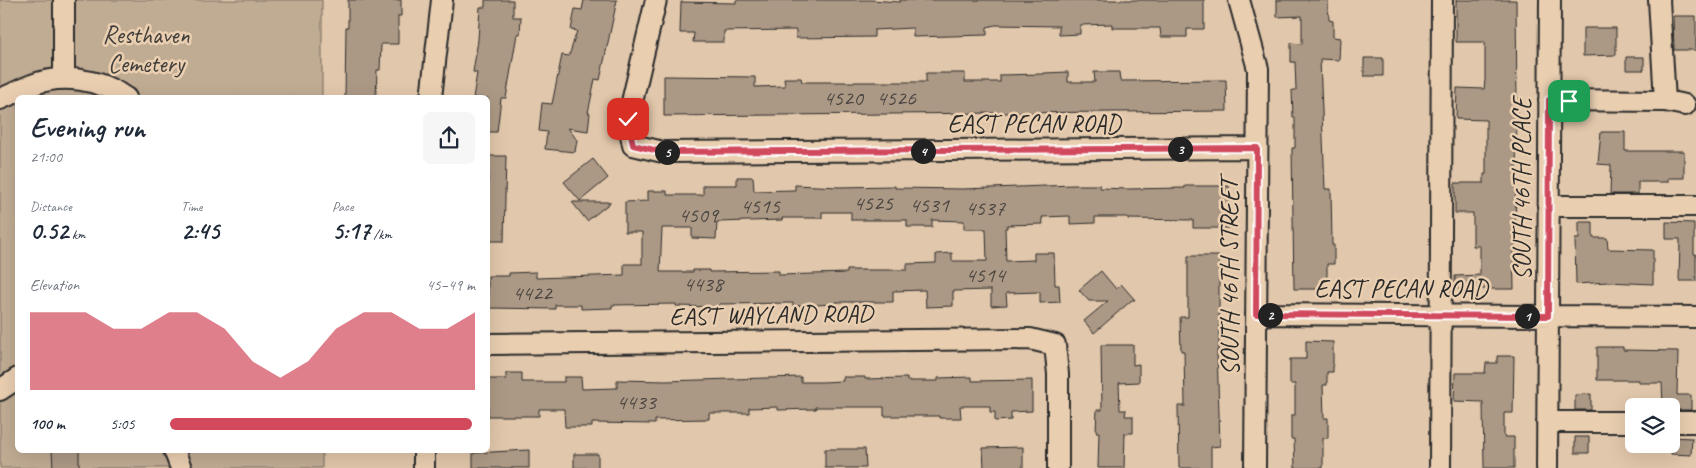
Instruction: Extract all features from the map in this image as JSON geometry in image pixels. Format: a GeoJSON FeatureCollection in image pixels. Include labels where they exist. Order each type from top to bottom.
{"type":"FeatureCollection","features":[{"type":"Feature","properties":{"kind":"street"},"geometry":{"type":"LineString","coordinates":[[64,0],[64,78]]}},
{"type":"Feature","properties":{"kind":"street"},"geometry":{"type":"LineString","coordinates":[[431,95],[442,0]]}},
{"type":"Feature","properties":{"kind":"street","name":"EAST PECAN ROAD"},"geometry":{"type":"LineString","coordinates":[[656,0],[628,119],[633,145],[663,152],[1257,148]]}},
{"type":"Feature","properties":{"kind":"street","name":"SOUTH 46TH STREET"},"geometry":{"type":"LineString","coordinates":[[1239,0],[1258,69],[1255,468]]}},
{"type":"Feature","properties":{"kind":"street"},"geometry":{"type":"LineString","coordinates":[[1440,468],[1442,0]]}},
{"type":"Feature","properties":{"kind":"street","name":"SOUTH 46TH PLACE"},"geometry":{"type":"LineString","coordinates":[[1547,468],[1550,0]]}},
{"type":"Feature","properties":{"kind":"street"},"geometry":{"type":"LineString","coordinates":[[1659,0],[1665,101]]}},
{"type":"Feature","properties":{"kind":"street"},"geometry":{"type":"LineString","coordinates":[[0,84],[34,84],[64,78],[90,82],[106,87],[121,95]]}},
{"type":"Feature","properties":{"kind":"street"},"geometry":{"type":"LineString","coordinates":[[0,100],[34,84]]}},
{"type":"Feature","properties":{"kind":"street"},"geometry":{"type":"LineString","coordinates":[[1549,100],[1665,101],[1685,105]]}},
{"type":"Feature","properties":{"kind":"street"},"geometry":{"type":"LineString","coordinates":[[1548,206],[1696,206]]}},
{"type":"Feature","properties":{"kind":"street","name":"EAST PECAN ROAD"},"geometry":{"type":"LineString","coordinates":[[1256,314],[1696,317]]}},
{"type":"Feature","properties":{"kind":"street","name":"EAST WAYLAND ROAD"},"geometry":{"type":"LineString","coordinates":[[490,344],[1030,339],[1055,345],[1058,374],[1058,468]]}},
{"type":"Feature","properties":{"kind":"street"},"geometry":{"type":"LineString","coordinates":[[0,374],[15,376]]}},
{"type":"Feature","properties":{"kind":"street"},"geometry":{"type":"LineString","coordinates":[[0,390],[15,378]]}},
{"type":"Feature","properties":{"kind":"street"},"geometry":{"type":"LineString","coordinates":[[1547,422],[1625,422]]}},
{"type":"Feature","properties":{"kind":"street"},"geometry":{"type":"LineString","coordinates":[[1680,422],[1696,422]]}},
{"type":"Feature","properties":{"kind":"street"},"geometry":{"type":"LineString","coordinates":[[175,453],[180,468]]}},
{"type":"Feature","properties":{"kind":"street"},"geometry":{"type":"LineString","coordinates":[[424,453],[424,468]]}},
{"type":"Feature","properties":{"kind":"green space","name":"Resthaven Cemetery"},"geometry":{"type":"Polygon","coordinates":[[[0,0],[322,0],[322,95],[15,95],[15,453],[322,453],[322,468],[0,468],[0,0]]]}},
{"type":"Feature","properties":{"kind":"building"},"geometry":{"type":"Polygon","coordinates":[[[348,0],[401,0],[401,16],[398,16],[398,44],[381,44],[376,95],[345,95],[346,27],[348,27],[348,0]]]}},
{"type":"Feature","properties":{"kind":"building"},"geometry":{"type":"Polygon","coordinates":[[[485,0],[513,0],[513,17],[521,17],[520,34],[517,34],[506,98],[501,98],[497,132],[490,132],[490,95],[473,95],[477,73],[473,72],[478,40],[480,7],[485,7],[485,0]]]}},
{"type":"Feature","properties":{"kind":"building"},"geometry":{"type":"Polygon","coordinates":[[[584,0],[617,0],[600,80],[595,79],[588,113],[590,113],[588,131],[568,128],[577,140],[575,152],[545,149],[547,132],[539,131],[542,103],[552,104],[562,55],[569,56],[577,31],[571,30],[575,9],[582,10],[584,0]]]}},
{"type":"Feature","properties":{"kind":"building"},"geometry":{"type":"Polygon","coordinates":[[[736,0],[871,0],[900,2],[900,0],[1204,0],[1204,29],[1187,29],[1187,37],[1161,37],[1160,28],[1112,28],[1112,24],[1080,25],[1080,34],[1059,35],[1059,26],[995,25],[987,27],[987,35],[913,37],[913,28],[874,30],[874,37],[796,38],[796,30],[724,31],[724,42],[693,42],[694,33],[680,33],[681,2],[736,3],[736,0]]]}},
{"type":"Feature","properties":{"kind":"building"},"geometry":{"type":"Polygon","coordinates":[[[1277,0],[1328,0],[1329,20],[1333,21],[1333,37],[1340,38],[1339,60],[1320,59],[1325,189],[1331,189],[1332,245],[1334,245],[1334,264],[1327,264],[1327,289],[1294,289],[1292,148],[1295,148],[1295,117],[1293,117],[1292,90],[1296,90],[1295,62],[1291,62],[1291,43],[1302,44],[1302,16],[1277,17],[1277,0]]]}},
{"type":"Feature","properties":{"kind":"building"},"geometry":{"type":"Polygon","coordinates":[[[1456,0],[1516,0],[1517,107],[1515,247],[1513,247],[1514,289],[1455,289],[1455,276],[1480,275],[1480,246],[1473,246],[1473,213],[1455,213],[1455,183],[1484,183],[1484,174],[1486,174],[1486,120],[1456,119],[1457,88],[1484,89],[1485,42],[1456,42],[1456,0]]]}},
{"type":"Feature","properties":{"kind":"building"},"geometry":{"type":"Polygon","coordinates":[[[1673,16],[1696,16],[1696,50],[1674,50],[1673,16]]]}},
{"type":"Feature","properties":{"kind":"building"},"geometry":{"type":"Polygon","coordinates":[[[1583,28],[1616,28],[1616,55],[1583,56],[1583,28]]]}},
{"type":"Feature","properties":{"kind":"building"},"geometry":{"type":"Polygon","coordinates":[[[1626,57],[1644,57],[1644,70],[1626,70],[1626,57]]]}},
{"type":"Feature","properties":{"kind":"building"},"geometry":{"type":"Polygon","coordinates":[[[1364,58],[1383,58],[1383,76],[1364,76],[1364,58]]]}},
{"type":"Feature","properties":{"kind":"building"},"geometry":{"type":"Polygon","coordinates":[[[1068,72],[1068,82],[1095,82],[1094,72],[1119,72],[1120,81],[1226,80],[1227,111],[664,116],[664,76],[755,77],[755,87],[785,86],[784,78],[801,78],[802,82],[926,82],[926,73],[965,73],[965,82],[1000,82],[1000,75],[1068,72]]]}},
{"type":"Feature","properties":{"kind":"building"},"geometry":{"type":"Polygon","coordinates":[[[1601,132],[1625,132],[1625,151],[1684,151],[1684,178],[1668,178],[1668,182],[1638,182],[1638,194],[1610,194],[1611,165],[1598,164],[1601,132]]]}},
{"type":"Feature","properties":{"kind":"building"},"geometry":{"type":"Polygon","coordinates":[[[490,156],[506,156],[504,241],[490,241],[490,156]]]}},
{"type":"Feature","properties":{"kind":"building"},"geometry":{"type":"Polygon","coordinates":[[[593,159],[608,178],[580,201],[564,182],[593,159]]]}},
{"type":"Feature","properties":{"kind":"building"},"geometry":{"type":"Polygon","coordinates":[[[737,177],[753,177],[754,191],[795,190],[795,185],[963,189],[1074,185],[1100,185],[1100,188],[1127,189],[1229,186],[1229,228],[1193,228],[1193,220],[1128,219],[1128,217],[1095,217],[1095,223],[1070,224],[1070,216],[1042,217],[1043,224],[1007,225],[1007,228],[1005,228],[1006,261],[1034,260],[1034,253],[1054,253],[1055,285],[1059,285],[1060,302],[1040,303],[1040,292],[1006,293],[1007,305],[991,306],[991,290],[953,291],[953,306],[926,307],[925,290],[893,291],[893,302],[836,302],[836,304],[793,306],[793,303],[719,304],[719,307],[676,306],[676,304],[612,305],[612,308],[581,309],[581,305],[555,305],[555,309],[490,308],[490,276],[509,276],[509,273],[536,272],[536,278],[624,275],[624,264],[642,264],[642,232],[625,232],[625,202],[648,201],[648,191],[667,191],[667,195],[703,195],[703,185],[737,185],[737,177]],[[822,212],[822,218],[782,218],[782,220],[717,222],[716,239],[692,238],[692,228],[662,228],[660,272],[693,272],[693,270],[709,270],[709,272],[779,271],[779,275],[847,273],[847,270],[907,270],[907,264],[936,263],[936,254],[952,253],[952,261],[987,261],[986,229],[964,229],[964,221],[932,220],[932,227],[907,227],[907,220],[851,220],[851,212],[822,212]]]}},
{"type":"Feature","properties":{"kind":"building"},"geometry":{"type":"Polygon","coordinates":[[[572,202],[611,202],[587,221],[572,202]]]}},
{"type":"Feature","properties":{"kind":"building"},"geometry":{"type":"Polygon","coordinates":[[[1579,222],[1593,222],[1593,238],[1607,238],[1608,249],[1653,250],[1653,284],[1608,282],[1576,284],[1575,239],[1579,239],[1579,222]]]}},
{"type":"Feature","properties":{"kind":"building"},"geometry":{"type":"Polygon","coordinates":[[[1666,222],[1694,223],[1696,281],[1679,281],[1680,239],[1666,239],[1666,222]]]}},
{"type":"Feature","properties":{"kind":"building"},"geometry":{"type":"Polygon","coordinates":[[[1188,256],[1219,256],[1219,350],[1217,350],[1220,446],[1211,447],[1211,468],[1179,468],[1178,406],[1185,406],[1184,351],[1181,351],[1180,317],[1188,317],[1188,256]]]}},
{"type":"Feature","properties":{"kind":"building"},"geometry":{"type":"Polygon","coordinates":[[[1101,271],[1116,289],[1121,284],[1135,300],[1132,300],[1094,333],[1084,321],[1108,301],[1089,301],[1079,290],[1101,271]]]}},
{"type":"Feature","properties":{"kind":"building"},"geometry":{"type":"Polygon","coordinates":[[[1306,341],[1333,342],[1333,372],[1327,372],[1327,385],[1323,385],[1324,418],[1328,418],[1328,438],[1323,438],[1323,468],[1295,468],[1294,439],[1291,439],[1291,415],[1295,415],[1295,384],[1290,384],[1290,359],[1306,359],[1306,341]]]}},
{"type":"Feature","properties":{"kind":"building"},"geometry":{"type":"Polygon","coordinates":[[[1101,345],[1133,345],[1133,365],[1139,364],[1139,382],[1119,383],[1120,410],[1126,410],[1125,416],[1133,416],[1133,433],[1125,433],[1124,468],[1098,468],[1099,432],[1096,432],[1097,410],[1102,410],[1101,345]]]}},
{"type":"Feature","properties":{"kind":"building"},"geometry":{"type":"Polygon","coordinates":[[[1597,347],[1623,347],[1623,350],[1678,351],[1677,395],[1691,395],[1691,410],[1680,410],[1680,398],[1663,398],[1662,383],[1639,383],[1639,380],[1597,380],[1597,347]]]}},
{"type":"Feature","properties":{"kind":"building"},"geometry":{"type":"Polygon","coordinates":[[[1497,356],[1514,356],[1513,413],[1504,413],[1504,437],[1514,437],[1514,468],[1484,468],[1483,402],[1454,401],[1455,373],[1485,373],[1486,363],[1497,363],[1497,356]]]}},
{"type":"Feature","properties":{"kind":"building"},"geometry":{"type":"Polygon","coordinates":[[[506,373],[522,373],[522,382],[564,382],[564,377],[581,377],[582,389],[617,388],[617,380],[666,381],[801,377],[801,382],[822,382],[843,381],[843,377],[865,377],[865,379],[907,378],[907,381],[938,381],[938,378],[972,377],[972,381],[1032,380],[1032,411],[1011,412],[1011,420],[995,421],[995,412],[990,412],[990,406],[960,406],[961,418],[884,416],[884,407],[815,407],[816,409],[778,410],[778,407],[749,408],[749,413],[709,413],[709,419],[655,420],[655,424],[592,423],[592,427],[565,427],[564,409],[539,409],[539,416],[490,416],[490,379],[506,379],[506,373]]]}},
{"type":"Feature","properties":{"kind":"building"},"geometry":{"type":"Polygon","coordinates":[[[1591,394],[1591,410],[1575,410],[1575,395],[1591,394]]]}},
{"type":"Feature","properties":{"kind":"building"},"geometry":{"type":"Polygon","coordinates":[[[1575,437],[1589,437],[1589,453],[1575,453],[1575,437]]]}},
{"type":"Feature","properties":{"kind":"building"},"geometry":{"type":"Polygon","coordinates":[[[1680,437],[1692,438],[1691,455],[1671,454],[1680,453],[1680,437]]]}},
{"type":"Feature","properties":{"kind":"building"},"geometry":{"type":"Polygon","coordinates":[[[1023,447],[1023,468],[984,468],[983,448],[1023,447]]]}},
{"type":"Feature","properties":{"kind":"building"},"geometry":{"type":"Polygon","coordinates":[[[825,449],[865,449],[866,468],[825,468],[825,449]]]}},
{"type":"Feature","properties":{"kind":"building"},"geometry":{"type":"Polygon","coordinates":[[[529,450],[529,468],[473,468],[473,453],[529,450]]]}},
{"type":"Feature","properties":{"kind":"building"},"geometry":{"type":"Polygon","coordinates":[[[52,453],[79,453],[79,468],[53,468],[52,453]]]}},
{"type":"Feature","properties":{"kind":"building"},"geometry":{"type":"Polygon","coordinates":[[[574,454],[598,454],[598,468],[574,468],[574,454]]]}},
{"type":"Feature","properties":{"kind":"route"},"geometry":{"type":"LineString","coordinates":[[628,119],[633,145],[663,152],[1257,148],[1256,314],[1548,316],[1549,100],[1569,101]]}}]}
